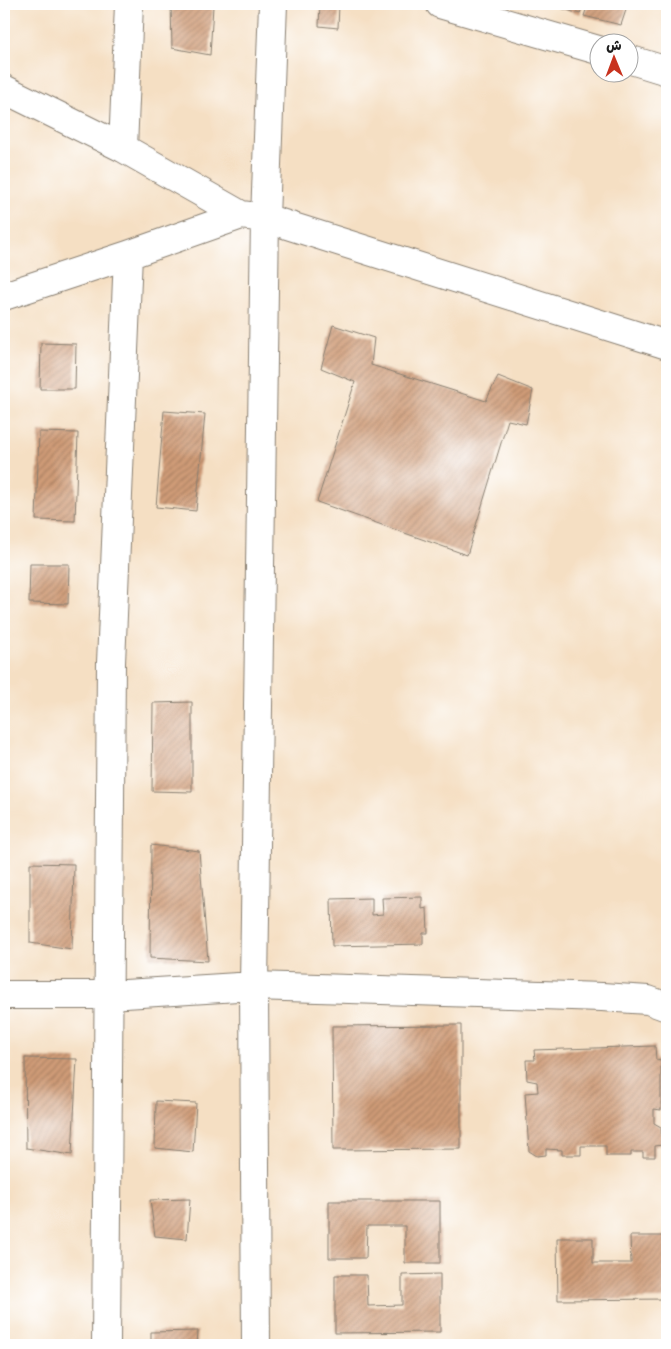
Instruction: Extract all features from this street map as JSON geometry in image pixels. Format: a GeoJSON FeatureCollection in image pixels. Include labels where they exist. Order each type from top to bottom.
{"type":"FeatureCollection","features":[{"type":"Feature","properties":{"kind":"street"},"geometry":{"type":"LineString","coordinates":[[123,148],[129,4]]}},
{"type":"Feature","properties":{"kind":"street"},"geometry":{"type":"LineString","coordinates":[[256,1345],[253,216],[273,4]]}},
{"type":"Feature","properties":{"kind":"street"},"geometry":{"type":"LineString","coordinates":[[440,4],[588,47]]}},
{"type":"Feature","properties":{"kind":"street"},"geometry":{"type":"LineString","coordinates":[[638,62],[667,70]]}},
{"type":"Feature","properties":{"kind":"street"},"geometry":{"type":"LineString","coordinates":[[4,89],[123,148],[253,216],[667,345]]}},
{"type":"Feature","properties":{"kind":"street"},"geometry":{"type":"LineString","coordinates":[[4,296],[253,216]]}},
{"type":"Feature","properties":{"kind":"street"},"geometry":{"type":"LineString","coordinates":[[106,1345],[111,663],[128,255]]}},
{"type":"Feature","properties":{"kind":"street"},"geometry":{"type":"LineString","coordinates":[[4,995],[109,995],[254,986],[602,997],[648,1000],[667,1007]]}},
{"type":"Feature","properties":{"kind":"building"},"geometry":{"type":"Polygon","coordinates":[[[171,4],[213,6],[210,55],[172,48],[171,4]]]}},
{"type":"Feature","properties":{"kind":"building"},"geometry":{"type":"Polygon","coordinates":[[[320,4],[339,4],[338,28],[319,26],[320,4]]]}},
{"type":"Feature","properties":{"kind":"building"},"geometry":{"type":"Polygon","coordinates":[[[547,4],[583,4],[580,14],[547,4]]]}},
{"type":"Feature","properties":{"kind":"building"},"geometry":{"type":"Polygon","coordinates":[[[588,4],[628,4],[621,25],[584,16],[588,4]]]}},
{"type":"Feature","properties":{"kind":"building"},"geometry":{"type":"Polygon","coordinates":[[[333,325],[374,338],[371,365],[486,401],[498,376],[533,390],[526,424],[508,420],[467,555],[317,502],[355,382],[321,368],[333,325]]]}},
{"type":"Feature","properties":{"kind":"building"},"geometry":{"type":"Polygon","coordinates":[[[41,343],[76,344],[75,389],[40,389],[41,343]]]}},
{"type":"Feature","properties":{"kind":"building"},"geometry":{"type":"Polygon","coordinates":[[[164,411],[205,414],[196,511],[156,507],[164,411]]]}},
{"type":"Feature","properties":{"kind":"building"},"geometry":{"type":"Polygon","coordinates":[[[39,432],[78,433],[75,521],[36,520],[39,432]]]}},
{"type":"Feature","properties":{"kind":"building"},"geometry":{"type":"Polygon","coordinates":[[[30,564],[69,564],[68,604],[29,603],[30,564]]]}},
{"type":"Feature","properties":{"kind":"building"},"geometry":{"type":"Polygon","coordinates":[[[192,702],[192,792],[152,791],[153,703],[192,702]]]}},
{"type":"Feature","properties":{"kind":"building"},"geometry":{"type":"Polygon","coordinates":[[[151,845],[199,851],[208,961],[150,958],[151,845]]]}},
{"type":"Feature","properties":{"kind":"building"},"geometry":{"type":"Polygon","coordinates":[[[30,863],[74,864],[72,949],[30,943],[30,863]]]}},
{"type":"Feature","properties":{"kind":"building"},"geometry":{"type":"Polygon","coordinates":[[[422,897],[422,909],[427,908],[428,933],[423,933],[423,944],[332,946],[331,899],[372,898],[372,915],[383,914],[382,898],[422,897]]]}},
{"type":"Feature","properties":{"kind":"building"},"geometry":{"type":"Polygon","coordinates":[[[461,1025],[461,1149],[333,1150],[332,1026],[461,1025]]]}},
{"type":"Feature","properties":{"kind":"building"},"geometry":{"type":"Polygon","coordinates":[[[655,1046],[656,1060],[661,1061],[661,1110],[654,1109],[654,1123],[661,1127],[662,1145],[655,1146],[655,1157],[643,1157],[643,1152],[631,1152],[631,1156],[606,1156],[606,1146],[581,1146],[581,1155],[562,1155],[562,1150],[546,1149],[546,1155],[537,1156],[529,1151],[525,1093],[538,1092],[537,1082],[527,1080],[526,1060],[535,1060],[534,1050],[655,1046]]]}},
{"type":"Feature","properties":{"kind":"building"},"geometry":{"type":"Polygon","coordinates":[[[25,1058],[77,1059],[72,1155],[26,1148],[25,1058]]]}},
{"type":"Feature","properties":{"kind":"building"},"geometry":{"type":"Polygon","coordinates":[[[156,1101],[196,1103],[193,1152],[155,1148],[156,1101]]]}},
{"type":"Feature","properties":{"kind":"building"},"geometry":{"type":"Polygon","coordinates":[[[190,1199],[187,1239],[155,1236],[150,1200],[190,1199]]]}},
{"type":"Feature","properties":{"kind":"building"},"geometry":{"type":"Polygon","coordinates":[[[329,1201],[440,1201],[440,1263],[405,1263],[405,1226],[367,1226],[366,1258],[329,1258],[329,1201]]]}},
{"type":"Feature","properties":{"kind":"building"},"geometry":{"type":"Polygon","coordinates":[[[630,1236],[667,1236],[667,1299],[558,1300],[557,1238],[593,1238],[593,1263],[631,1263],[630,1236]]]}},
{"type":"Feature","properties":{"kind":"building"},"geometry":{"type":"Polygon","coordinates":[[[440,1274],[440,1332],[335,1333],[335,1275],[367,1275],[368,1306],[402,1305],[402,1275],[440,1274]]]}},
{"type":"Feature","properties":{"kind":"building"},"geometry":{"type":"Polygon","coordinates":[[[198,1331],[197,1345],[151,1345],[151,1332],[198,1331]]]}},
{"type":"Feature","properties":{"kind":"building"},"geometry":{"type":"Polygon","coordinates":[[[667,1342],[667,1345],[617,1345],[617,1343],[667,1342]]]}}]}
